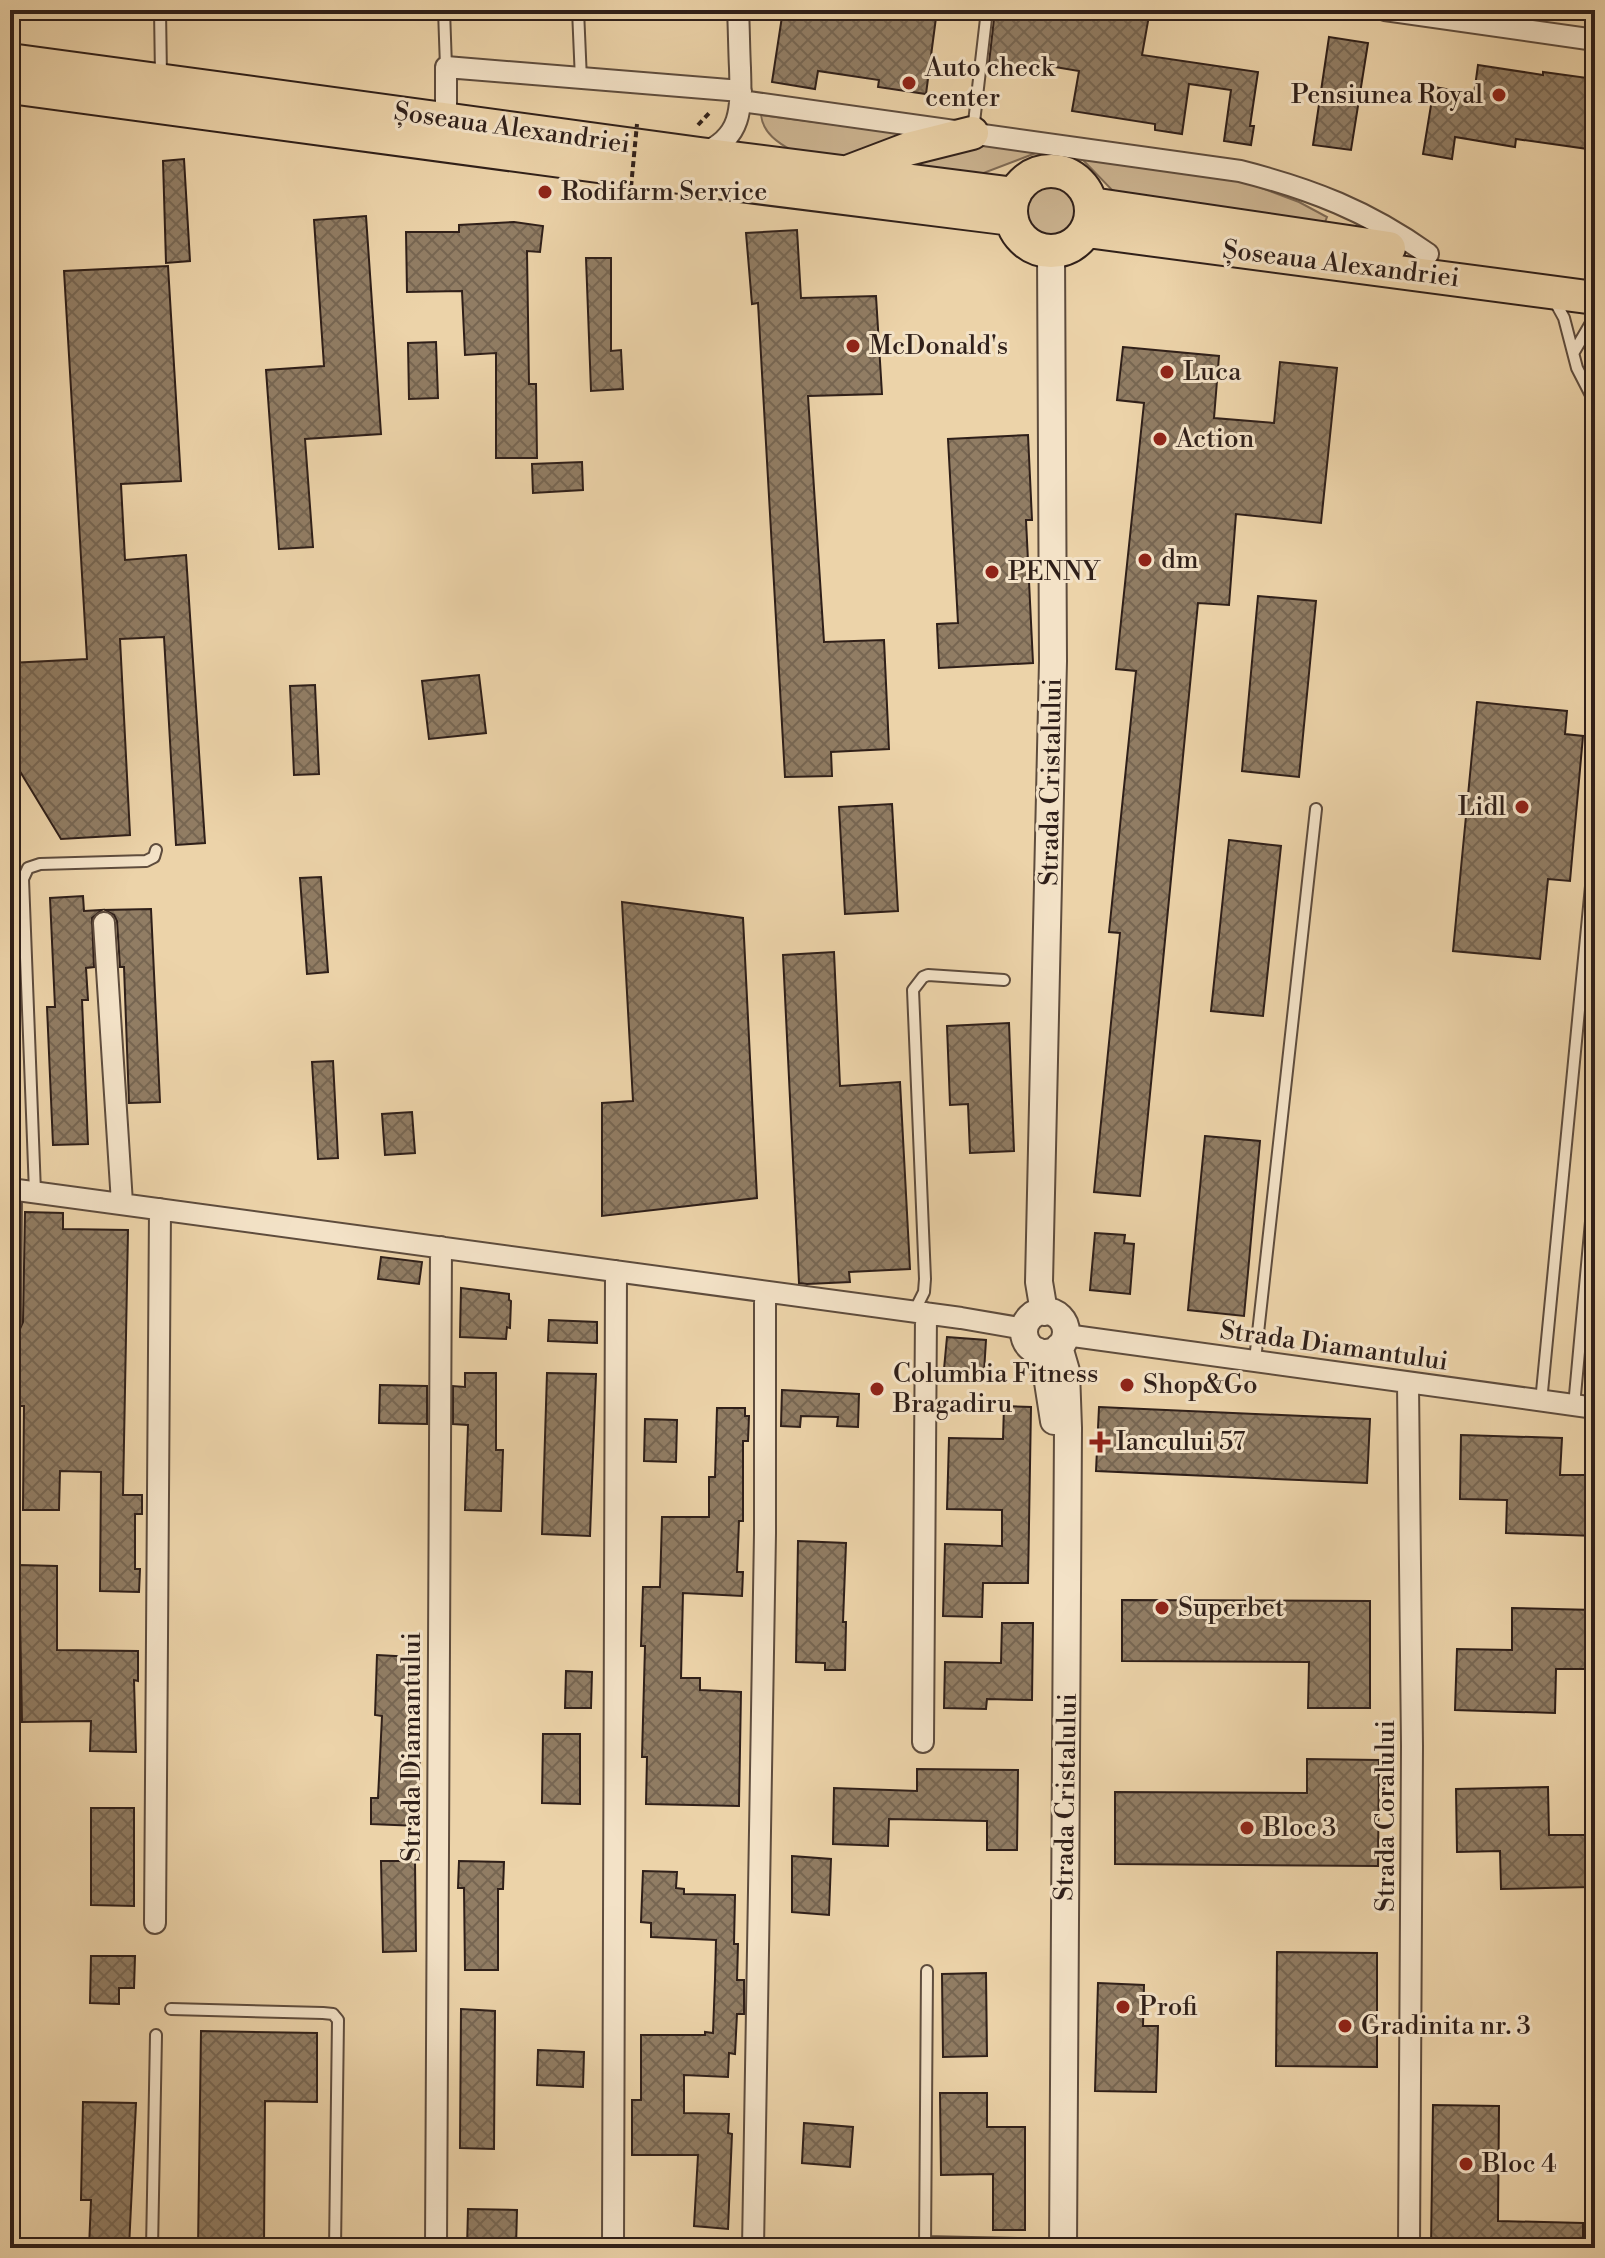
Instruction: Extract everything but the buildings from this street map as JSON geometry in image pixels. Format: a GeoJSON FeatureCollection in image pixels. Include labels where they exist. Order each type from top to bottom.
{"type":"FeatureCollection","features":[{"type":"Feature","properties":{"kind":"main road","name":"Șoseaua Alexandriei"},"geometry":{"type":"LineString","coordinates":[[10,60],[446,118],[698,140],[1013,206]]}},
{"type":"Feature","properties":{"kind":"main road","name":"Șoseaua Alexandriei"},"geometry":{"type":"LineString","coordinates":[[10,87],[724,183],[1013,206]]}},
{"type":"Feature","properties":{"kind":"main road"},"geometry":{"type":"LineString","coordinates":[[847,173],[908,149],[972,133]]}},
{"type":"Feature","properties":{"kind":"main road"},"geometry":{"type":"LineString","coordinates":[[1055,171],[1075,178],[1088,194],[1089,218],[1069,247],[1051,251],[1029,244],[1020,236],[1013,206],[1026,180],[1035,174],[1055,171]]}},
{"type":"Feature","properties":{"kind":"main road","name":"Șoseaua Alexandriei"},"geometry":{"type":"LineString","coordinates":[[1089,218],[1228,226],[1595,276]]}},
{"type":"Feature","properties":{"kind":"main road","name":"Șoseaua Alexandriei"},"geometry":{"type":"LineString","coordinates":[[1089,218],[1595,298]]}},
{"type":"Feature","properties":{"kind":"street"},"geometry":{"type":"LineString","coordinates":[[698,140],[721,144],[730,134],[741,100],[738,10]]}},
{"type":"Feature","properties":{"kind":"street"},"geometry":{"type":"LineString","coordinates":[[1385,10],[1595,40]]}},
{"type":"Feature","properties":{"kind":"street"},"geometry":{"type":"LineString","coordinates":[[446,118],[446,67],[719,91],[741,100],[1240,171],[1323,195],[1396,231],[1428,254]]}},
{"type":"Feature","properties":{"kind":"street","name":"Strada Cristalului"},"geometry":{"type":"LineString","coordinates":[[1051,251],[1053,645],[1039,1282],[1046,1335],[1066,1371],[1068,1397],[1061,1713],[1056,2247]]}},
{"type":"Feature","properties":{"kind":"street"},"geometry":{"type":"LineString","coordinates":[[104,923],[122,1203]]}},
{"type":"Feature","properties":{"kind":"street","name":"Strada Diamantului"},"geometry":{"type":"LineString","coordinates":[[10,1322],[10,1189],[920,1312],[1046,1335],[1255,1360],[1595,1408]]}},
{"type":"Feature","properties":{"kind":"street"},"geometry":{"type":"LineString","coordinates":[[155,1923],[160,1209]]}},
{"type":"Feature","properties":{"kind":"street","name":"Strada Diamantului"},"geometry":{"type":"LineString","coordinates":[[436,2248],[441,1247]]}},
{"type":"Feature","properties":{"kind":"street"},"geometry":{"type":"LineString","coordinates":[[613,2248],[616,1271]]}},
{"type":"Feature","properties":{"kind":"street"},"geometry":{"type":"LineString","coordinates":[[753,2248],[765,1533],[765,1292]]}},
{"type":"Feature","properties":{"kind":"street"},"geometry":{"type":"LineString","coordinates":[[920,1312],[923,1742]]}},
{"type":"Feature","properties":{"kind":"street","name":"Strada Coralului"},"geometry":{"type":"LineString","coordinates":[[1408,1384],[1412,1746],[1409,2248]]}},
{"type":"Feature","properties":{"kind":"lane"},"geometry":{"type":"LineString","coordinates":[[160,10],[161,81]]}},
{"type":"Feature","properties":{"kind":"lane"},"geometry":{"type":"LineString","coordinates":[[444,10],[446,67]]}},
{"type":"Feature","properties":{"kind":"lane"},"geometry":{"type":"LineString","coordinates":[[578,10],[581,80]]}},
{"type":"Feature","properties":{"kind":"lane"},"geometry":{"type":"LineString","coordinates":[[972,133],[987,10]]}},
{"type":"Feature","properties":{"kind":"lane"},"geometry":{"type":"LineString","coordinates":[[1548,291],[1564,318],[1577,368],[1595,403]]}},
{"type":"Feature","properties":{"kind":"lane"},"geometry":{"type":"LineString","coordinates":[[1574,352],[1595,316]]}},
{"type":"Feature","properties":{"kind":"lane"},"geometry":{"type":"LineString","coordinates":[[1255,1360],[1316,809]]}},
{"type":"Feature","properties":{"kind":"lane"},"geometry":{"type":"LineString","coordinates":[[1541,1402],[1595,845]]}},
{"type":"Feature","properties":{"kind":"lane"},"geometry":{"type":"LineString","coordinates":[[35,1192],[23,879],[28,868],[40,864],[146,861],[154,857],[156,850]]}},
{"type":"Feature","properties":{"kind":"lane"},"geometry":{"type":"LineString","coordinates":[[920,1312],[925,1279],[913,990],[928,975],[1004,980]]}},
{"type":"Feature","properties":{"kind":"lane"},"geometry":{"type":"LineString","coordinates":[[1574,1406],[1595,1178]]}},
{"type":"Feature","properties":{"kind":"lane"},"geometry":{"type":"LineString","coordinates":[[927,1971],[925,2245],[1056,2247]]}},
{"type":"Feature","properties":{"kind":"lane"},"geometry":{"type":"LineString","coordinates":[[171,2009],[323,2013],[333,2014],[338,2020],[335,2248]]}},
{"type":"Feature","properties":{"kind":"lane"},"geometry":{"type":"LineString","coordinates":[[152,2248],[156,2035]]}},
{"type":"Feature","properties":{"kind":"path"},"geometry":{"type":"LineString","coordinates":[[698,140],[719,91]]}},
{"type":"Feature","properties":{"kind":"path"},"geometry":{"type":"LineString","coordinates":[[631,187],[637,124]]}},
{"type":"Feature","properties":{"kind":"shaded area"},"geometry":{"type":"Polygon","coordinates":[[[761,115],[1041,151],[981,174],[793,151],[768,132],[761,115]]]}},
{"type":"Feature","properties":{"kind":"shaded area"},"geometry":{"type":"Polygon","coordinates":[[[1080,157],[1235,178],[1299,202],[1327,217],[1320,224],[1124,195],[1112,190],[1080,157]]]}},
{"type":"Feature","properties":{"kind":"shaded area"},"geometry":{"type":"Polygon","coordinates":[[[1051,183],[1070,192],[1079,211],[1070,230],[1051,239],[1032,230],[1023,211],[1032,192],[1051,183]]]}},
{"type":"Feature","properties":{"kind":"place","name":"Auto check center"},"geometry":{"type":"Point","coordinates":[909,83]}},
{"type":"Feature","properties":{"kind":"place","name":"Pensiunea Royal"},"geometry":{"type":"Point","coordinates":[1499,95]}},
{"type":"Feature","properties":{"kind":"place","name":"Rodifarm Service"},"geometry":{"type":"Point","coordinates":[545,192]}},
{"type":"Feature","properties":{"kind":"place","name":"McDonald's"},"geometry":{"type":"Point","coordinates":[853,346]}},
{"type":"Feature","properties":{"kind":"place","name":"Luca"},"geometry":{"type":"Point","coordinates":[1167,372]}},
{"type":"Feature","properties":{"kind":"place","name":"Action"},"geometry":{"type":"Point","coordinates":[1160,439]}},
{"type":"Feature","properties":{"kind":"place","name":"dm"},"geometry":{"type":"Point","coordinates":[1145,560]}},
{"type":"Feature","properties":{"kind":"place","name":"PENNY"},"geometry":{"type":"Point","coordinates":[992,572]}},
{"type":"Feature","properties":{"kind":"place","name":"Lidl"},"geometry":{"type":"Point","coordinates":[1522,807]}},
{"type":"Feature","properties":{"kind":"place","name":"Shop&Go"},"geometry":{"type":"Point","coordinates":[1127,1385]}},
{"type":"Feature","properties":{"kind":"place","name":"Columbia Fitness Bragadiru"},"geometry":{"type":"Point","coordinates":[877,1389]}},
{"type":"Feature","properties":{"kind":"place","name":"Iancului 57"},"geometry":{"type":"Point","coordinates":[1100,1442]}},
{"type":"Feature","properties":{"kind":"place","name":"Superbet"},"geometry":{"type":"Point","coordinates":[1162,1608]}},
{"type":"Feature","properties":{"kind":"place","name":"Bloc 3"},"geometry":{"type":"Point","coordinates":[1247,1828]}},
{"type":"Feature","properties":{"kind":"place","name":"Profi"},"geometry":{"type":"Point","coordinates":[1123,2007]}},
{"type":"Feature","properties":{"kind":"place","name":"Gradinita nr. 3"},"geometry":{"type":"Point","coordinates":[1345,2026]}},
{"type":"Feature","properties":{"kind":"place","name":"Bloc 4"},"geometry":{"type":"Point","coordinates":[1466,2164]}}]}
